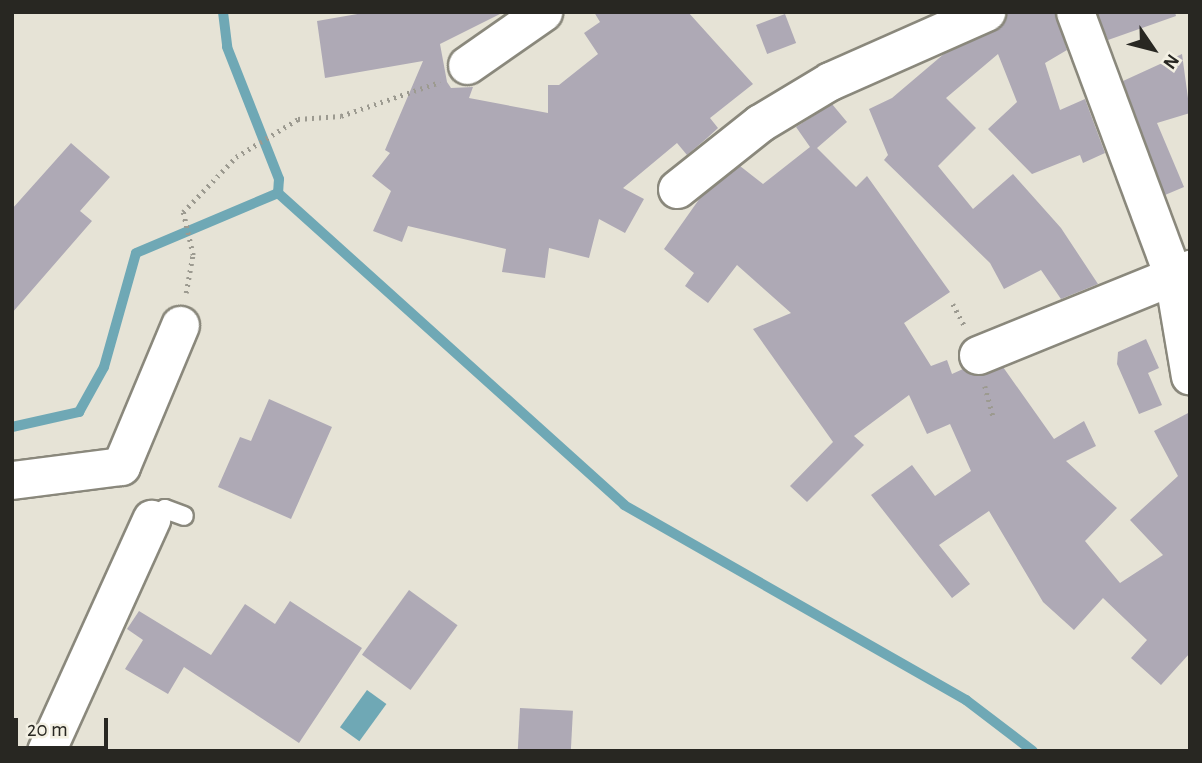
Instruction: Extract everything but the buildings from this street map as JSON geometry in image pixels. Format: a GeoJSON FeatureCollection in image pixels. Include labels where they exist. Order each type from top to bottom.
{"type":"FeatureCollection","features":[{"type":"Feature","properties":{"kind":"street"},"geometry":{"type":"LineString","coordinates":[[467,65],[543,12]]}},
{"type":"Feature","properties":{"kind":"street"},"geometry":{"type":"LineString","coordinates":[[677,189],[760,123],[830,81],[986,12]]}},
{"type":"Feature","properties":{"kind":"street"},"geometry":{"type":"LineString","coordinates":[[1075,12],[1181,273],[1190,376]]}},
{"type":"Feature","properties":{"kind":"street"},"geometry":{"type":"LineString","coordinates":[[978,355],[1181,273]]}},
{"type":"Feature","properties":{"kind":"street"},"geometry":{"type":"LineString","coordinates":[[12,480],[121,466],[180,325]]}},
{"type":"Feature","properties":{"kind":"street"},"geometry":{"type":"LineString","coordinates":[[46,751],[168,517]]}},
{"type":"Feature","properties":{"kind":"path"},"geometry":{"type":"LineString","coordinates":[[193,255],[183,212],[236,157],[298,119],[341,116],[450,79],[467,65]]}},
{"type":"Feature","properties":{"kind":"water"},"geometry":{"type":"Polygon","coordinates":[[[367,690],[386,704],[359,741],[340,727],[367,690]]]}},
{"type":"Feature","properties":{"kind":"waterway"},"geometry":{"type":"LineString","coordinates":[[223,12],[227,47],[279,179],[278,193],[624,505],[966,700],[1033,751]]}},
{"type":"Feature","properties":{"kind":"waterway"},"geometry":{"type":"LineString","coordinates":[[12,427],[79,412],[104,367],[136,253],[278,193]]}}]}
